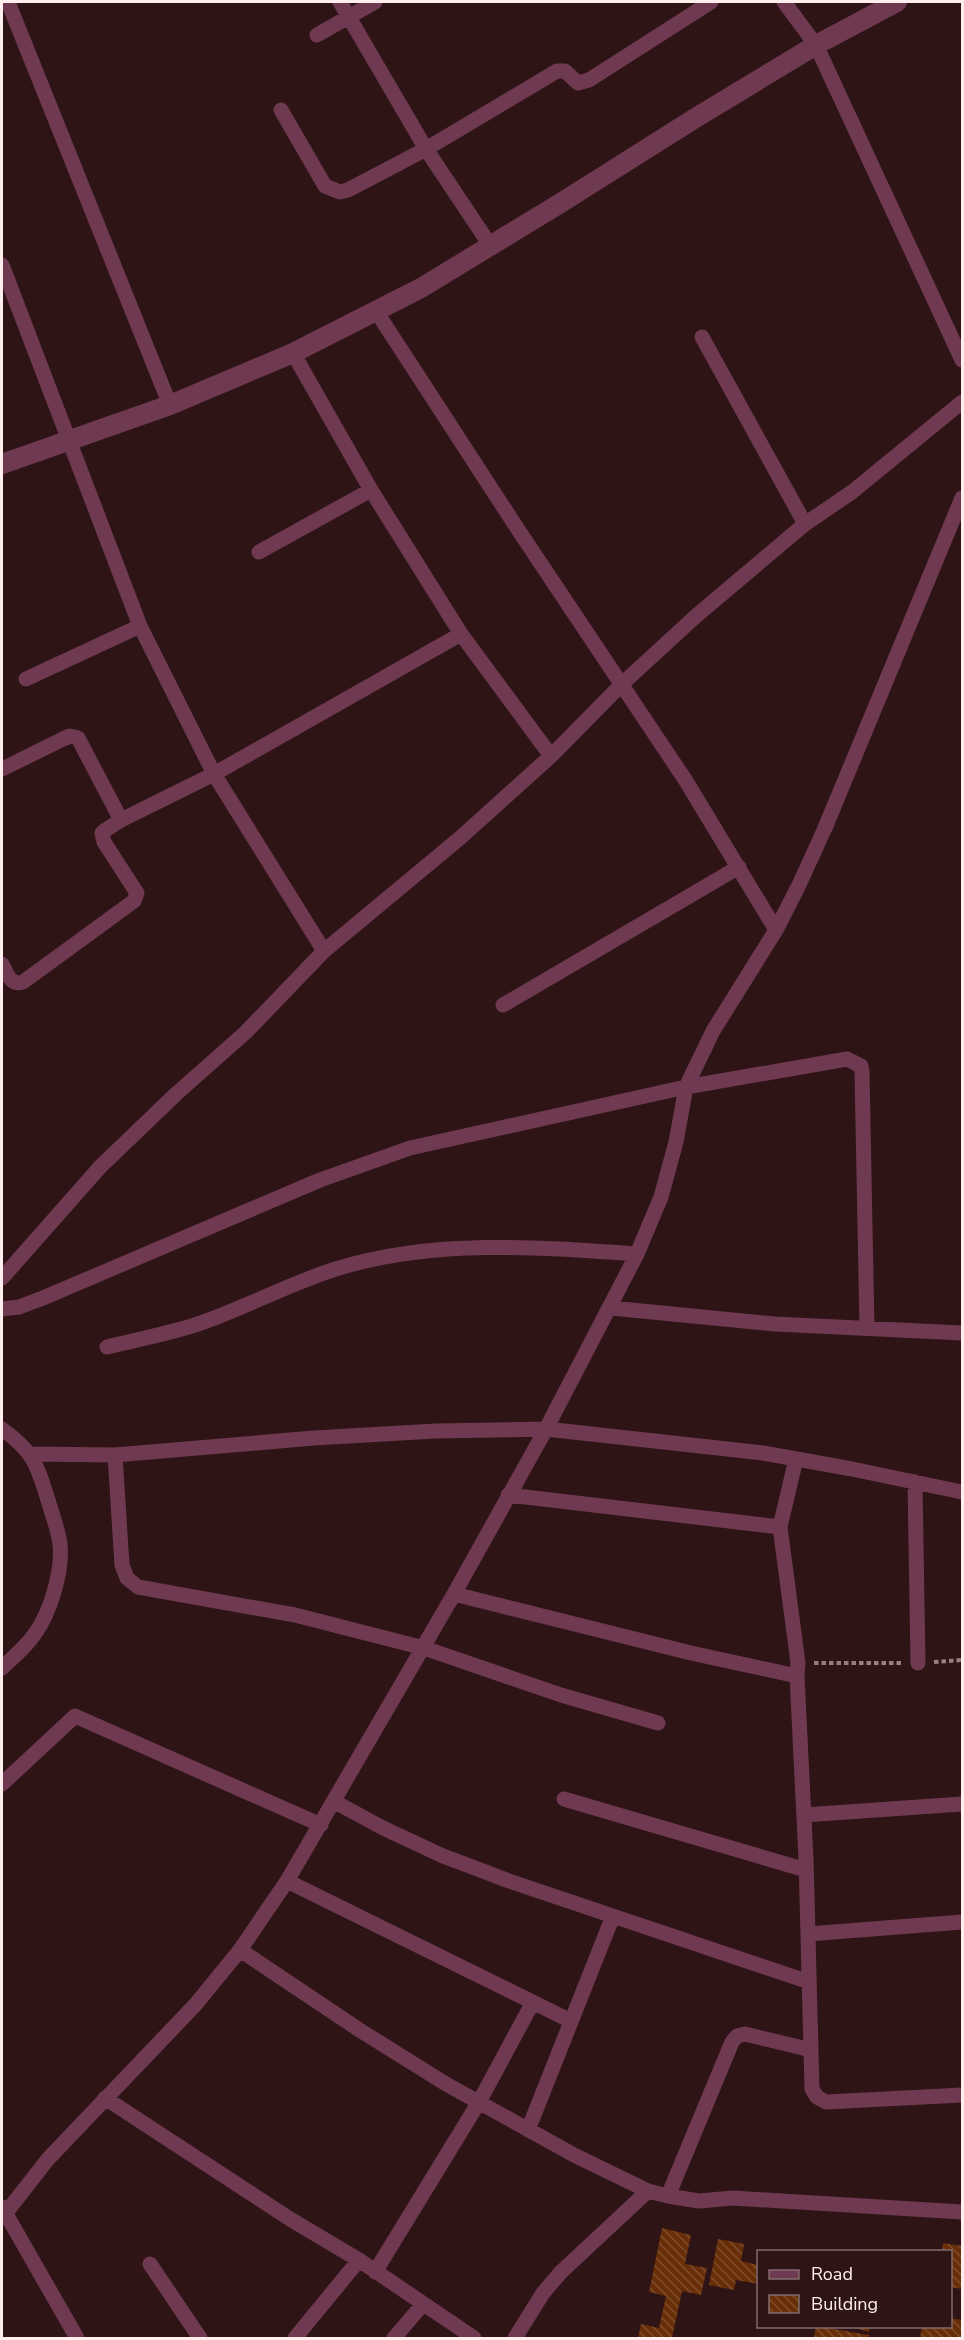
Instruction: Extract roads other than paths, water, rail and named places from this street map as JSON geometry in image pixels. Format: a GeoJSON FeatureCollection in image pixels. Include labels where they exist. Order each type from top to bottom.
{"type":"FeatureCollection","features":[{"type":"Feature","properties":{"kind":"street"},"geometry":{"type":"LineString","coordinates":[[8,2],[170,405]]}},
{"type":"Feature","properties":{"kind":"street"},"geometry":{"type":"LineString","coordinates":[[340,2],[426,149],[490,245]]}},
{"type":"Feature","properties":{"kind":"street"},"geometry":{"type":"LineString","coordinates":[[317,35],[375,2]]}},
{"type":"Feature","properties":{"kind":"street"},"geometry":{"type":"LineString","coordinates":[[281,110],[320,180],[330,189],[340,192],[348,190],[426,149],[557,71],[565,70],[578,83],[589,80],[711,2]]}},
{"type":"Feature","properties":{"kind":"street"},"geometry":{"type":"LineString","coordinates":[[784,2],[816,45],[963,360]]}},
{"type":"Feature","properties":{"kind":"street"},"geometry":{"type":"LineString","coordinates":[[2,464],[170,405],[293,353],[421,288],[816,45],[897,2]]}},
{"type":"Feature","properties":{"kind":"street"},"geometry":{"type":"LineString","coordinates":[[2,265],[140,626],[214,774],[324,951]]}},
{"type":"Feature","properties":{"kind":"street"},"geometry":{"type":"LineString","coordinates":[[376,311],[686,781],[776,930]]}},
{"type":"Feature","properties":{"kind":"street"},"geometry":{"type":"LineString","coordinates":[[702,337],[805,524]]}},
{"type":"Feature","properties":{"kind":"street"},"geometry":{"type":"LineString","coordinates":[[293,353],[371,490],[461,634],[551,756]]}},
{"type":"Feature","properties":{"kind":"street"},"geometry":{"type":"LineString","coordinates":[[2,1278],[100,1167],[176,1094],[246,1032],[324,951],[460,838],[551,756],[622,684],[696,616],[805,524],[852,492],[963,402]]}},
{"type":"Feature","properties":{"kind":"street"},"geometry":{"type":"LineString","coordinates":[[259,552],[371,490]]}},
{"type":"Feature","properties":{"kind":"street"},"geometry":{"type":"LineString","coordinates":[[77,2338],[3,2213],[48,2159],[195,2004],[240,1950],[287,1881],[424,1648],[546,1429],[611,1308],[637,1254],[661,1197],[676,1142],[686,1087],[713,1031],[776,930],[825,828],[963,498]]}},
{"type":"Feature","properties":{"kind":"street"},"geometry":{"type":"LineString","coordinates":[[26,679],[140,626]]}},
{"type":"Feature","properties":{"kind":"street"},"geometry":{"type":"LineString","coordinates":[[2,964],[13,982],[23,982],[134,901],[137,893],[102,836],[104,831],[121,820],[214,774],[461,634]]}},
{"type":"Feature","properties":{"kind":"street"},"geometry":{"type":"LineString","coordinates":[[2,769],[70,736],[78,738],[121,820]]}},
{"type":"Feature","properties":{"kind":"street"},"geometry":{"type":"LineString","coordinates":[[503,1005],[739,867]]}},
{"type":"Feature","properties":{"kind":"street"},"geometry":{"type":"LineString","coordinates":[[2,1308],[19,1307],[43,1298],[320,1180],[410,1148],[686,1087],[847,1059],[861,1066],[867,1328]]}},
{"type":"Feature","properties":{"kind":"street"},"geometry":{"type":"LineString","coordinates":[[106,1347],[195,1325],[300,1281],[340,1268],[401,1254],[459,1249],[551,1249],[637,1254]]}},
{"type":"Feature","properties":{"kind":"street"},"geometry":{"type":"LineString","coordinates":[[611,1308],[775,1324],[963,1333]]}},
{"type":"Feature","properties":{"kind":"street"},"geometry":{"type":"LineString","coordinates":[[31,1454],[115,1455],[314,1438],[436,1431],[546,1429],[763,1453],[963,1492]]}},
{"type":"Feature","properties":{"kind":"street"},"geometry":{"type":"LineString","coordinates":[[2,1430],[31,1454],[42,1479],[60,1546],[54,1591],[36,1633],[2,1668]]}},
{"type":"Feature","properties":{"kind":"street"},"geometry":{"type":"LineString","coordinates":[[115,1455],[122,1565],[128,1578],[138,1587],[294,1615],[424,1648],[561,1695],[658,1723]]}},
{"type":"Feature","properties":{"kind":"street"},"geometry":{"type":"LineString","coordinates":[[796,1459],[780,1527],[798,1670],[812,2089],[817,2097],[826,2102],[963,2095]]}},
{"type":"Feature","properties":{"kind":"street"},"geometry":{"type":"LineString","coordinates":[[915,1482],[918,1663]]}},
{"type":"Feature","properties":{"kind":"street"},"geometry":{"type":"LineString","coordinates":[[508,1495],[780,1527]]}},
{"type":"Feature","properties":{"kind":"street"},"geometry":{"type":"LineString","coordinates":[[454,1594],[691,1653],[798,1670]]}},
{"type":"Feature","properties":{"kind":"street"},"geometry":{"type":"LineString","coordinates":[[2,1784],[75,1716],[321,1825]]}},
{"type":"Feature","properties":{"kind":"street"},"geometry":{"type":"LineString","coordinates":[[564,1799],[806,1870]]}},
{"type":"Feature","properties":{"kind":"street"},"geometry":{"type":"LineString","coordinates":[[335,1802],[443,1856],[508,1881],[809,1983]]}},
{"type":"Feature","properties":{"kind":"street"},"geometry":{"type":"LineString","coordinates":[[804,1815],[963,1804]]}},
{"type":"Feature","properties":{"kind":"street"},"geometry":{"type":"LineString","coordinates":[[287,1881],[571,2021]]}},
{"type":"Feature","properties":{"kind":"street"},"geometry":{"type":"LineString","coordinates":[[528,2130],[613,1916]]}},
{"type":"Feature","properties":{"kind":"street"},"geometry":{"type":"LineString","coordinates":[[808,1934],[963,1922]]}},
{"type":"Feature","properties":{"kind":"street"},"geometry":{"type":"LineString","coordinates":[[240,1950],[361,2031],[479,2102],[528,2130],[648,2191],[699,2201],[733,2198],[963,2212]]}},
{"type":"Feature","properties":{"kind":"street"},"geometry":{"type":"LineString","coordinates":[[375,2272],[479,2102],[533,2002]]}},
{"type":"Feature","properties":{"kind":"street"},"geometry":{"type":"LineString","coordinates":[[668,2196],[732,2042],[737,2036],[746,2034],[811,2050]]}},
{"type":"Feature","properties":{"kind":"street"},"geometry":{"type":"LineString","coordinates":[[105,2098],[290,2219],[359,2260],[474,2338]]}},
{"type":"Feature","properties":{"kind":"street"},"geometry":{"type":"LineString","coordinates":[[515,2338],[543,2293],[561,2272],[648,2191]]}},
{"type":"Feature","properties":{"kind":"street"},"geometry":{"type":"LineString","coordinates":[[295,2338],[359,2260]]}},
{"type":"Feature","properties":{"kind":"street"},"geometry":{"type":"LineString","coordinates":[[150,2264],[200,2338]]}},
{"type":"Feature","properties":{"kind":"street"},"geometry":{"type":"LineString","coordinates":[[394,2338],[423,2304]]}}]}
